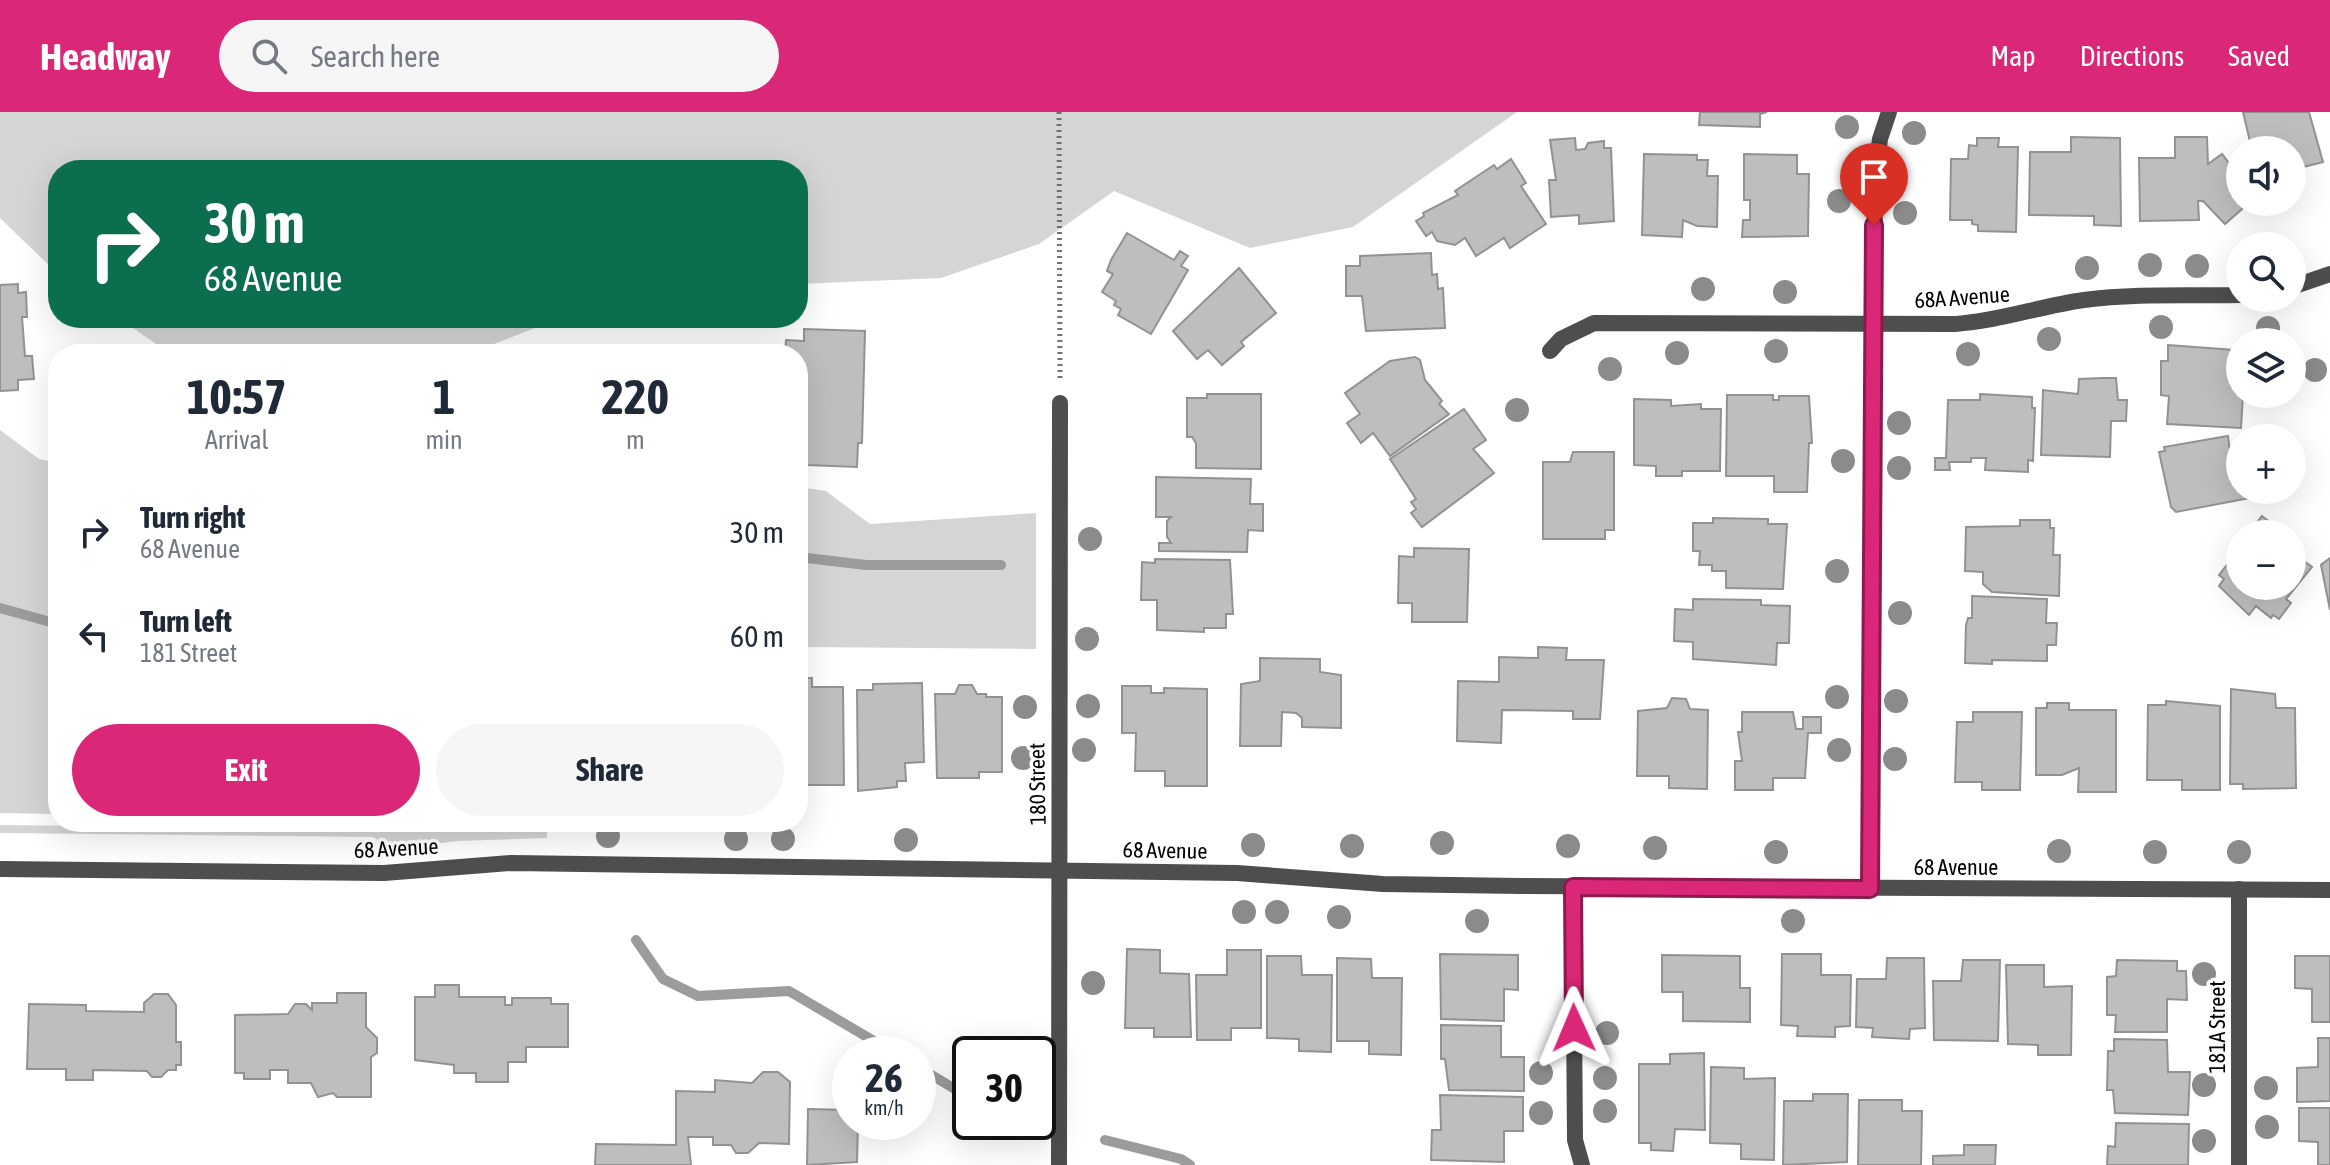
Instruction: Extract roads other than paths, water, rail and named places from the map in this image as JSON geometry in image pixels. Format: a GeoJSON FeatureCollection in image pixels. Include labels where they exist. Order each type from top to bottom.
{"type":"FeatureCollection","features":[{"type":"Feature","properties":{"kind":"street"},"geometry":{"type":"LineString","coordinates":[[1870,889],[1875,177],[1880,139],[1889,112]]}},
{"type":"Feature","properties":{"kind":"street"},"geometry":{"type":"LineString","coordinates":[[2306,282],[2330,274]]}},
{"type":"Feature","properties":{"kind":"street","name":"68A Avenue"},"geometry":{"type":"LineString","coordinates":[[1550,351],[1561,339],[1594,323],[1994,322],[2081,300],[2132,295],[2226,295]]}},
{"type":"Feature","properties":{"kind":"street","name":"180 Street"},"geometry":{"type":"LineString","coordinates":[[1059,1165],[1060,403]]}},
{"type":"Feature","properties":{"kind":"street","name":"68 Avenue"},"geometry":{"type":"LineString","coordinates":[[0,869],[384,873],[511,863],[1237,873],[1383,884],[1573,887],[2330,890]]}},
{"type":"Feature","properties":{"kind":"street"},"geometry":{"type":"LineString","coordinates":[[1573,887],[1575,1140],[1582,1165]]}},
{"type":"Feature","properties":{"kind":"street","name":"181A Street"},"geometry":{"type":"LineString","coordinates":[[2239,889],[2239,1165]]}},
{"type":"Feature","properties":{"kind":"waterway"},"geometry":{"type":"LineString","coordinates":[[808,558],[866,565],[1001,565]]}},
{"type":"Feature","properties":{"kind":"waterway"},"geometry":{"type":"LineString","coordinates":[[0,608],[48,621]]}},
{"type":"Feature","properties":{"kind":"waterway"},"geometry":{"type":"LineString","coordinates":[[636,940],[663,979],[698,996],[789,991],[865,1036]]}},
{"type":"Feature","properties":{"kind":"waterway"},"geometry":{"type":"LineString","coordinates":[[936,1078],[952,1087]]}},
{"type":"Feature","properties":{"kind":"waterway"},"geometry":{"type":"LineString","coordinates":[[1105,1140],[1181,1159],[1190,1165]]}}]}
